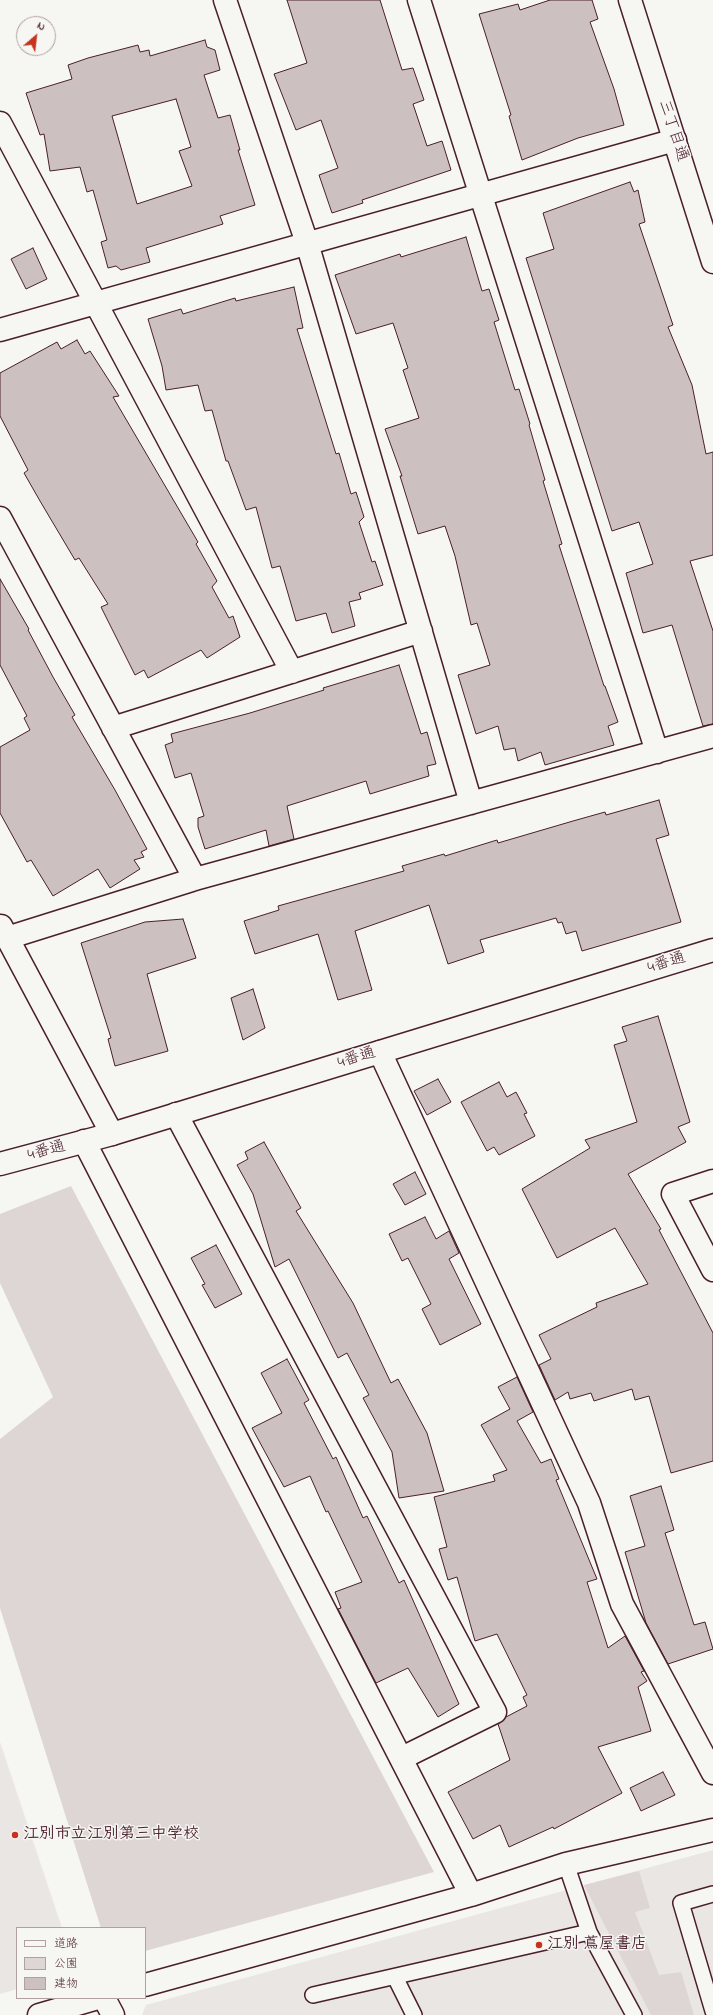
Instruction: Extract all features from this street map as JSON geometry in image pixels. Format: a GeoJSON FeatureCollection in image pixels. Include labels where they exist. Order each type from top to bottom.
{"type":"FeatureCollection","features":[{"type":"Feature","properties":{"kind":"street"},"geometry":{"type":"LineString","coordinates":[[225,0],[307,244],[471,803]]}},
{"type":"Feature","properties":{"kind":"street"},"geometry":{"type":"LineString","coordinates":[[419,0],[657,752]]}},
{"type":"Feature","properties":{"kind":"street","name":"三丁目通"},"geometry":{"type":"LineString","coordinates":[[630,0],[713,262]]}},
{"type":"Feature","properties":{"kind":"street"},"geometry":{"type":"LineString","coordinates":[[0,123],[292,672]]}},
{"type":"Feature","properties":{"kind":"street"},"geometry":{"type":"LineString","coordinates":[[0,330],[675,140]]}},
{"type":"Feature","properties":{"kind":"street"},"geometry":{"type":"LineString","coordinates":[[0,518],[195,879]]}},
{"type":"Feature","properties":{"kind":"street"},"geometry":{"type":"LineString","coordinates":[[113,728],[421,631]]}},
{"type":"Feature","properties":{"kind":"street"},"geometry":{"type":"LineString","coordinates":[[112,1134],[3,931],[713,736]]}},
{"type":"Feature","properties":{"kind":"street","name":"4番通"},"geometry":{"type":"LineString","coordinates":[[0,1164],[112,1134],[713,950]]}},
{"type":"Feature","properties":{"kind":"street"},"geometry":{"type":"LineString","coordinates":[[380,1052],[588,1503],[622,1604],[713,1773]]}},
{"type":"Feature","properties":{"kind":"street"},"geometry":{"type":"LineString","coordinates":[[176,1114],[495,1712],[402,1758]]}},
{"type":"Feature","properties":{"kind":"street"},"geometry":{"type":"LineString","coordinates":[[84,1141],[471,1895]]}},
{"type":"Feature","properties":{"kind":"street"},"geometry":{"type":"LineString","coordinates":[[713,1181],[673,1194],[713,1270]]}},
{"type":"Feature","properties":{"kind":"street"},"geometry":{"type":"LineString","coordinates":[[146,1985],[471,1895],[566,1864],[713,1830]]}},
{"type":"Feature","properties":{"kind":"street"},"geometry":{"type":"LineString","coordinates":[[39,2015],[95,1999]]}},
{"type":"Feature","properties":{"kind":"street"},"geometry":{"type":"LineString","coordinates":[[105,1999],[113,2015]]}},
{"type":"Feature","properties":{"kind":"lane"},"geometry":{"type":"LineString","coordinates":[[566,1864],[589,1932],[634,2015]]}},
{"type":"Feature","properties":{"kind":"lane"},"geometry":{"type":"LineString","coordinates":[[713,1894],[681,1903],[713,2011]]}},
{"type":"Feature","properties":{"kind":"lane"},"geometry":{"type":"LineString","coordinates":[[313,1995],[589,1932]]}},
{"type":"Feature","properties":{"kind":"lane"},"geometry":{"type":"LineString","coordinates":[[395,1977],[414,2015]]}},
{"type":"Feature","properties":{"kind":"shaded area","name":"江別市立江別第三中学校"},"geometry":{"type":"Polygon","coordinates":[[[0,1742],[62,1927],[16,1927],[16,1989],[0,1994],[0,1742]]]}},
{"type":"Feature","properties":{"kind":"shaded area","name":"江別 蔦屋書店"},"geometry":{"type":"Polygon","coordinates":[[[713,1850],[713,2015],[142,2015],[146,2005],[713,1850]]]}},
{"type":"Feature","properties":{"kind":"green space"},"geometry":{"type":"Polygon","coordinates":[[[71,1186],[434,1872],[146,1951],[146,1927],[101,1927],[0,1608],[0,1439],[53,1397],[0,1283],[0,1214],[71,1186]]]}},
{"type":"Feature","properties":{"kind":"green space"},"geometry":{"type":"Polygon","coordinates":[[[639,1871],[650,1908],[635,1912],[659,1975],[681,1972],[694,2015],[651,2015],[584,1885],[639,1871]]]}},
{"type":"Feature","properties":{"kind":"building"},"geometry":{"type":"Polygon","coordinates":[[[287,0],[380,0],[402,70],[413,68],[424,100],[413,104],[427,146],[442,141],[451,170],[362,200],[363,203],[332,213],[319,175],[338,168],[321,120],[296,130],[274,74],[307,63],[287,0]]]}},
{"type":"Feature","properties":{"kind":"building"},"geometry":{"type":"Polygon","coordinates":[[[550,0],[592,0],[598,19],[590,22],[614,89],[624,125],[578,138],[522,160],[509,116],[511,115],[479,14],[518,4],[520,10],[550,0]]]}},
{"type":"Feature","properties":{"kind":"building"},"geometry":{"type":"Polygon","coordinates":[[[205,40],[207,47],[215,50],[220,70],[204,75],[218,118],[230,115],[240,150],[238,150],[255,205],[220,216],[223,224],[146,248],[150,262],[121,270],[116,266],[108,268],[101,242],[107,240],[93,190],[87,192],[80,167],[50,171],[44,134],[40,135],[26,93],[72,79],[68,65],[88,58],[138,45],[140,52],[149,50],[150,56],[205,40]],[[176,99],[112,116],[137,204],[192,186],[179,151],[191,147],[176,99]]]}},
{"type":"Feature","properties":{"kind":"building"},"geometry":{"type":"Polygon","coordinates":[[[630,182],[634,192],[638,190],[645,222],[639,224],[673,325],[668,327],[692,385],[706,454],[713,452],[713,555],[690,561],[713,631],[713,724],[703,726],[672,625],[643,633],[626,573],[653,564],[639,522],[612,531],[526,258],[554,249],[543,213],[630,182]]]}},
{"type":"Feature","properties":{"kind":"building"},"geometry":{"type":"Polygon","coordinates":[[[466,237],[482,291],[489,289],[499,320],[494,322],[515,390],[519,389],[530,424],[529,425],[545,480],[543,481],[562,544],[559,545],[604,686],[618,722],[608,726],[614,745],[545,765],[541,752],[518,761],[515,748],[504,750],[498,726],[476,734],[458,675],[490,665],[477,623],[471,625],[455,556],[445,526],[418,534],[400,476],[402,476],[385,429],[419,418],[403,370],[408,368],[393,323],[356,334],[335,275],[400,254],[401,257],[466,237]]]}},
{"type":"Feature","properties":{"kind":"building"},"geometry":{"type":"Polygon","coordinates":[[[33,248],[47,279],[26,289],[11,259],[33,248]]]}},
{"type":"Feature","properties":{"kind":"building"},"geometry":{"type":"Polygon","coordinates":[[[294,287],[303,328],[297,329],[336,454],[339,453],[351,494],[356,492],[364,517],[359,522],[372,562],[375,561],[383,585],[359,593],[361,599],[349,602],[355,626],[332,633],[326,613],[296,621],[280,566],[272,568],[256,507],[246,510],[228,461],[226,461],[212,410],[205,411],[198,385],[166,390],[162,366],[148,319],[181,309],[183,314],[235,298],[236,301],[294,287]]]}},
{"type":"Feature","properties":{"kind":"building"},"geometry":{"type":"Polygon","coordinates":[[[77,340],[85,354],[90,351],[119,396],[113,397],[198,542],[196,544],[217,581],[212,587],[229,618],[233,616],[240,637],[207,658],[201,650],[148,678],[144,670],[135,675],[101,607],[108,604],[79,558],[75,560],[40,501],[24,473],[28,470],[0,416],[0,373],[57,342],[61,349],[77,340]]]}},
{"type":"Feature","properties":{"kind":"building"},"geometry":{"type":"Polygon","coordinates":[[[0,579],[29,629],[28,630],[53,677],[75,715],[72,717],[115,790],[147,849],[141,852],[144,857],[134,860],[140,869],[110,888],[98,869],[53,896],[31,860],[27,862],[0,813],[0,747],[30,730],[24,718],[27,716],[0,665],[0,579]]]}},
{"type":"Feature","properties":{"kind":"building"},"geometry":{"type":"Polygon","coordinates":[[[399,665],[421,734],[427,732],[436,764],[427,766],[429,776],[370,794],[366,781],[287,806],[294,839],[269,846],[266,830],[205,849],[198,827],[198,818],[204,816],[191,773],[175,778],[165,745],[173,742],[171,734],[250,713],[324,690],[323,688],[399,665]]]}},
{"type":"Feature","properties":{"kind":"building"},"geometry":{"type":"Polygon","coordinates":[[[659,800],[669,835],[656,839],[681,922],[582,951],[576,931],[566,934],[562,922],[558,923],[556,918],[480,940],[484,952],[448,964],[429,905],[355,931],[372,990],[338,1000],[318,934],[255,954],[244,921],[279,910],[278,906],[404,871],[402,866],[444,854],[445,856],[497,840],[498,843],[605,812],[606,815],[659,800]]]}},
{"type":"Feature","properties":{"kind":"building"},"geometry":{"type":"Polygon","coordinates":[[[183,919],[196,958],[147,974],[168,1051],[115,1066],[108,1039],[111,1038],[81,943],[145,922],[183,919]]]}},
{"type":"Feature","properties":{"kind":"building"},"geometry":{"type":"Polygon","coordinates":[[[253,989],[265,1028],[243,1040],[231,998],[253,989]]]}},
{"type":"Feature","properties":{"kind":"building"},"geometry":{"type":"Polygon","coordinates":[[[658,1016],[690,1122],[678,1127],[686,1142],[628,1174],[661,1229],[659,1230],[713,1333],[713,1461],[671,1473],[649,1396],[635,1400],[632,1389],[594,1401],[591,1393],[570,1399],[568,1392],[555,1400],[539,1365],[551,1359],[539,1335],[597,1307],[596,1303],[648,1284],[615,1228],[557,1258],[522,1189],[590,1148],[585,1140],[637,1122],[614,1045],[627,1041],[622,1027],[658,1016]]]}},
{"type":"Feature","properties":{"kind":"building"},"geometry":{"type":"Polygon","coordinates":[[[438,1079],[451,1102],[427,1115],[414,1091],[438,1079]]]}},
{"type":"Feature","properties":{"kind":"building"},"geometry":{"type":"Polygon","coordinates":[[[499,1082],[507,1097],[516,1092],[527,1113],[524,1114],[535,1136],[499,1155],[494,1147],[487,1151],[461,1102],[499,1082]]]}},
{"type":"Feature","properties":{"kind":"building"},"geometry":{"type":"Polygon","coordinates":[[[264,1142],[301,1208],[296,1211],[353,1303],[391,1383],[398,1379],[427,1433],[444,1491],[399,1498],[392,1452],[363,1398],[369,1395],[347,1353],[338,1358],[289,1259],[275,1267],[253,1194],[237,1165],[248,1159],[245,1152],[264,1142]]]}},
{"type":"Feature","properties":{"kind":"building"},"geometry":{"type":"Polygon","coordinates":[[[415,1172],[426,1194],[405,1205],[393,1184],[415,1172]]]}},
{"type":"Feature","properties":{"kind":"building"},"geometry":{"type":"Polygon","coordinates":[[[425,1217],[436,1239],[449,1231],[459,1253],[449,1259],[481,1324],[440,1345],[422,1309],[431,1304],[408,1258],[402,1261],[389,1234],[425,1217]]]}},
{"type":"Feature","properties":{"kind":"building"},"geometry":{"type":"Polygon","coordinates":[[[216,1245],[242,1294],[215,1308],[202,1285],[205,1284],[191,1258],[216,1245]]]}},
{"type":"Feature","properties":{"kind":"building"},"geometry":{"type":"Polygon","coordinates":[[[287,1359],[309,1400],[304,1403],[333,1459],[336,1457],[363,1518],[367,1516],[399,1583],[404,1580],[459,1704],[438,1717],[408,1668],[376,1683],[338,1609],[341,1608],[335,1592],[362,1582],[328,1511],[326,1512],[310,1476],[284,1487],[252,1428],[282,1413],[261,1373],[287,1359]]]}},
{"type":"Feature","properties":{"kind":"building"},"geometry":{"type":"Polygon","coordinates":[[[517,1377],[533,1412],[517,1421],[541,1463],[551,1459],[559,1479],[556,1480],[597,1579],[587,1582],[608,1648],[625,1636],[644,1671],[641,1672],[647,1681],[638,1687],[651,1731],[598,1747],[622,1793],[554,1829],[553,1827],[509,1847],[500,1825],[473,1839],[448,1792],[510,1760],[498,1724],[506,1717],[527,1706],[523,1697],[527,1695],[497,1634],[475,1641],[457,1577],[448,1580],[439,1549],[447,1547],[434,1497],[495,1481],[493,1475],[507,1470],[481,1425],[510,1409],[498,1387],[517,1377]]]}},
{"type":"Feature","properties":{"kind":"building"},"geometry":{"type":"Polygon","coordinates":[[[661,1486],[674,1530],[665,1533],[694,1625],[705,1622],[713,1649],[668,1664],[646,1623],[625,1552],[645,1546],[630,1496],[661,1486]]]}},
{"type":"Feature","properties":{"kind":"building"},"geometry":{"type":"Polygon","coordinates":[[[663,1772],[675,1795],[641,1811],[630,1788],[663,1772]]]}},
{"type":"Feature","properties":{"kind":"place","name":"江別市立江別第三中学校"},"geometry":{"type":"Point","coordinates":[15,1835]}},
{"type":"Feature","properties":{"kind":"place","name":"江別 蔦屋書店"},"geometry":{"type":"Point","coordinates":[539,1945]}}]}
